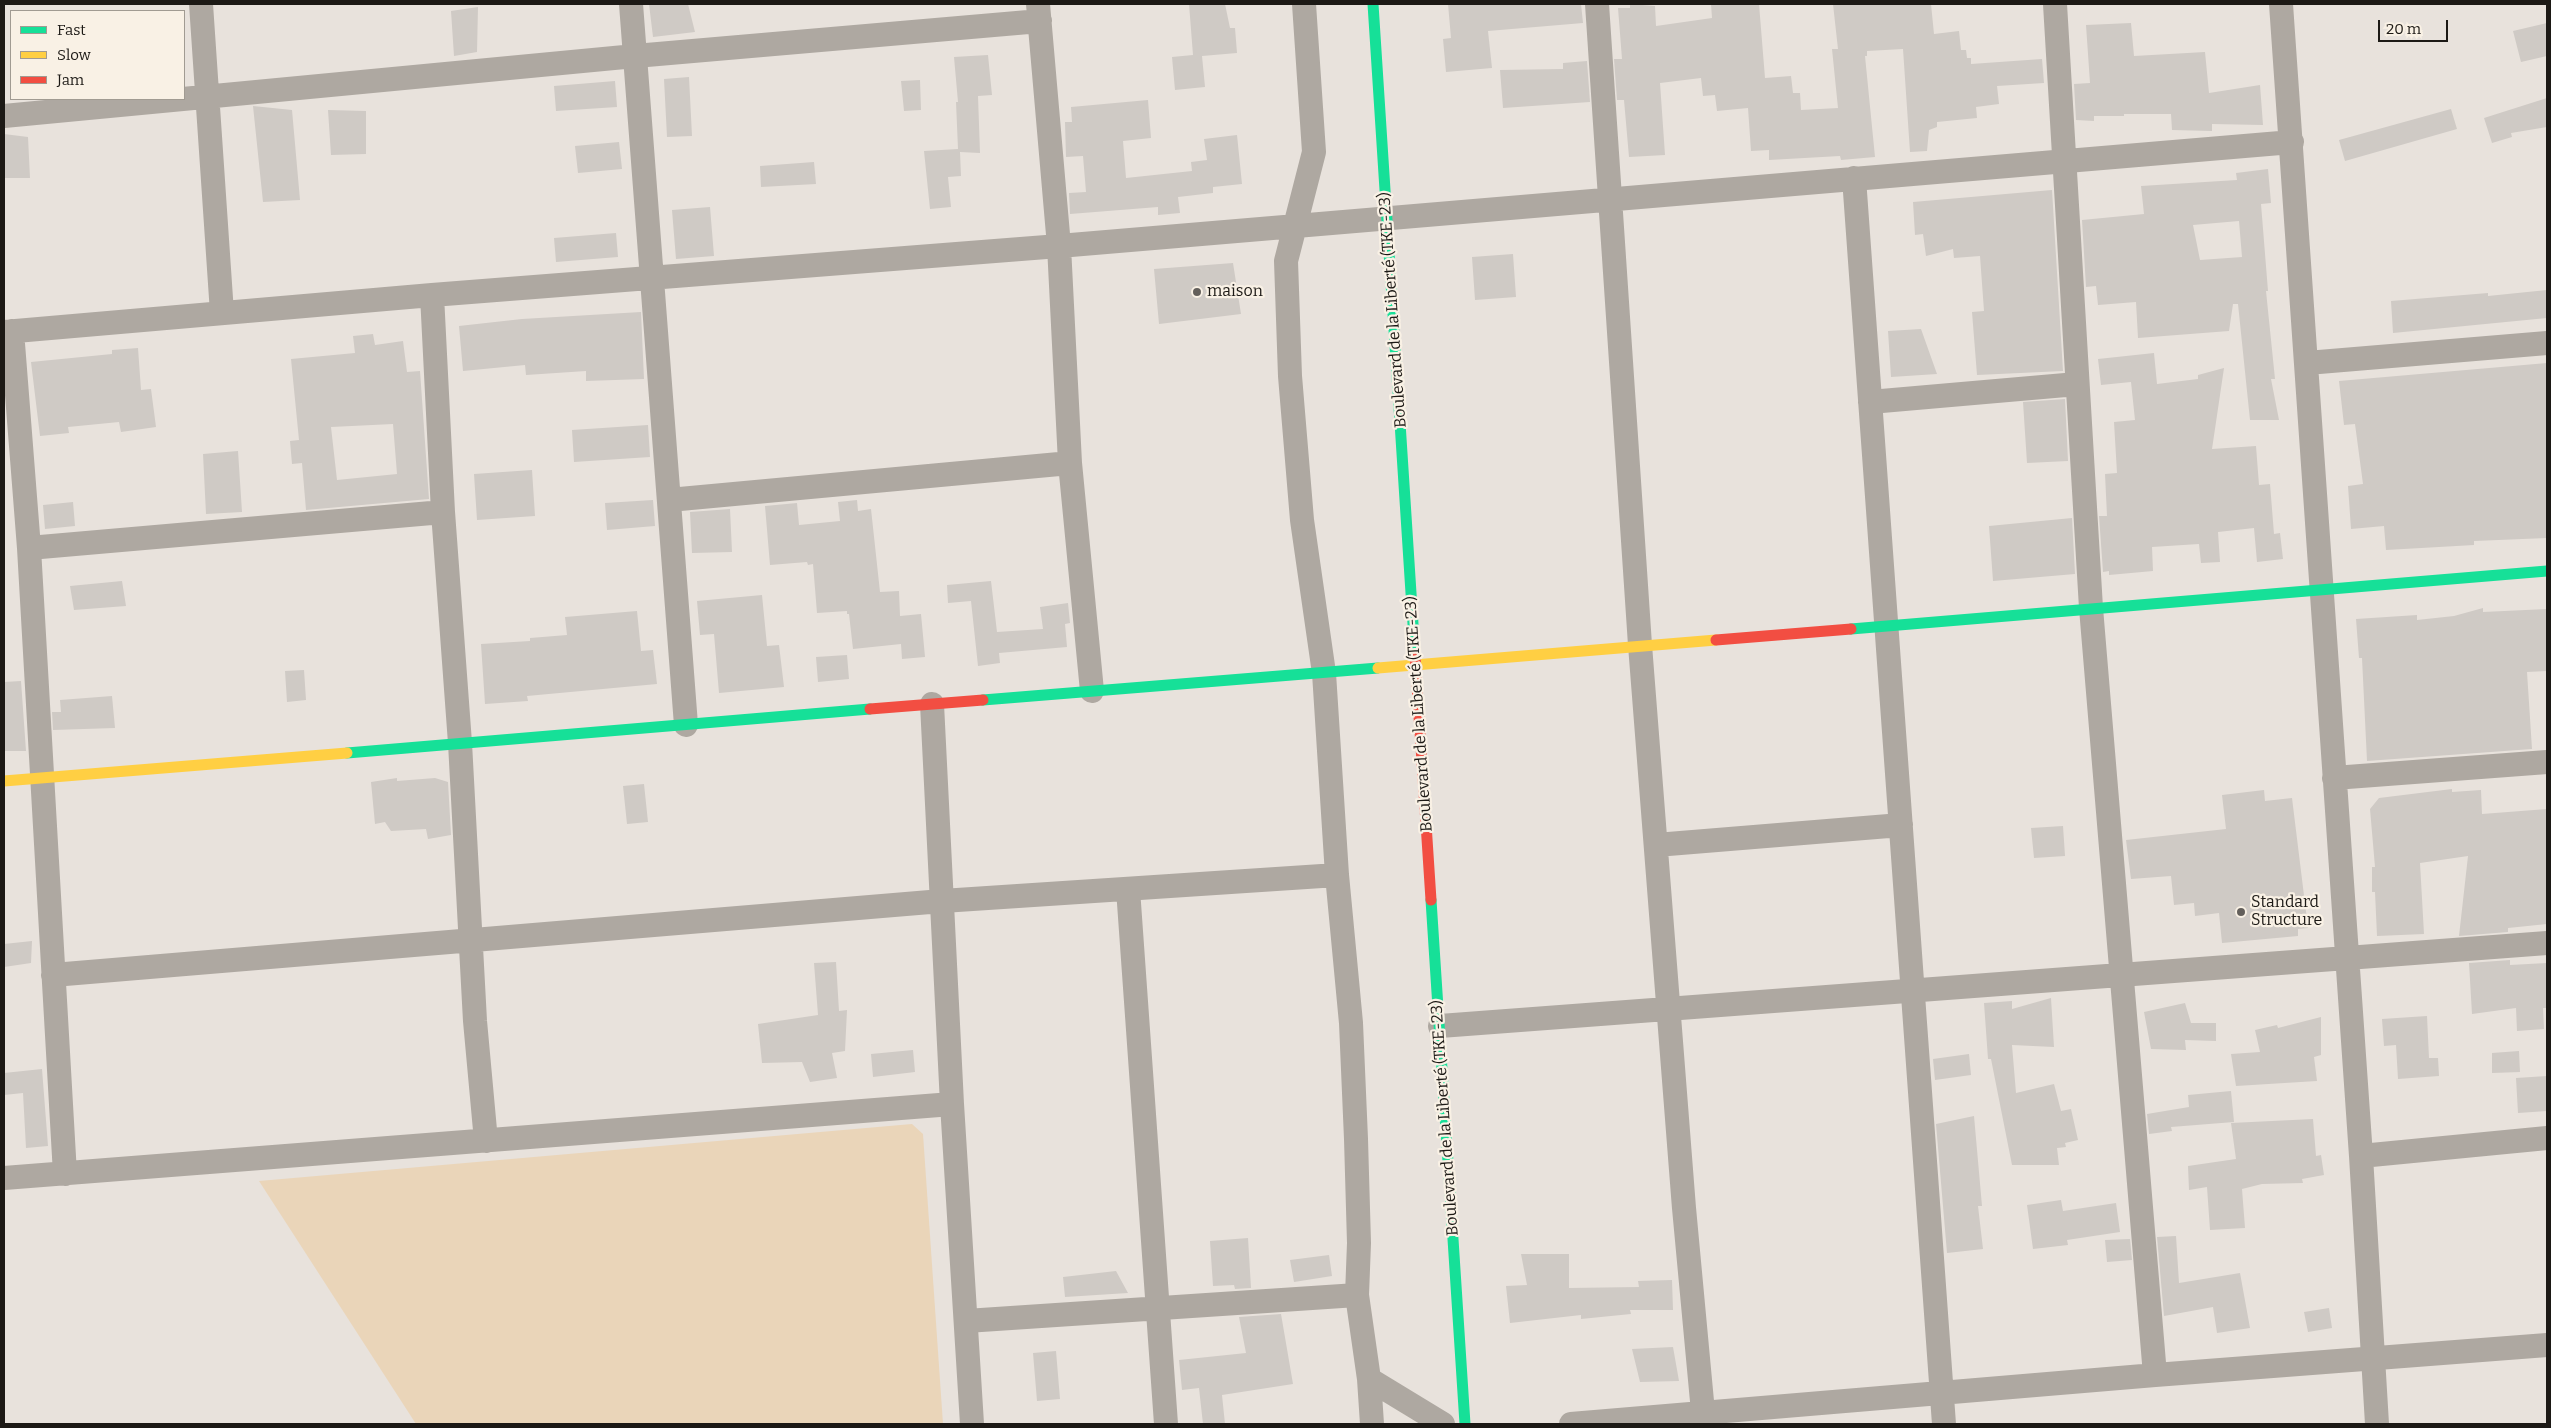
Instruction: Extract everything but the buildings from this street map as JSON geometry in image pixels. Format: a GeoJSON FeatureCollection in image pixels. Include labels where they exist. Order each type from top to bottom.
{"type":"FeatureCollection","features":[{"type":"Feature","properties":{"kind":"street"},"geometry":{"type":"LineString","coordinates":[[201,4],[222,313]]}},
{"type":"Feature","properties":{"kind":"street"},"geometry":{"type":"LineString","coordinates":[[631,4],[686,725]]}},
{"type":"Feature","properties":{"kind":"street"},"geometry":{"type":"LineString","coordinates":[[1304,4],[1314,152],[1286,260],[1290,376],[1302,520],[1324,673],[1336,875],[1350,1014],[1355,1110],[1358,1243],[1357,1295],[1369,1379],[1372,1424]]}},
{"type":"Feature","properties":{"kind":"street","name":"Boulevard de la Liberté (TKE-23)"},"geometry":{"type":"LineString","coordinates":[[1373,4],[1465,1424]]}},
{"type":"Feature","properties":{"kind":"street"},"geometry":{"type":"LineString","coordinates":[[1597,4],[1608,198],[1640,646],[1684,1208],[1703,1412]]}},
{"type":"Feature","properties":{"kind":"street"},"geometry":{"type":"LineString","coordinates":[[2055,4],[2091,608],[2155,1375]]}},
{"type":"Feature","properties":{"kind":"street"},"geometry":{"type":"LineString","coordinates":[[2281,4],[2307,363],[2320,589],[2361,1156],[2377,1424]]}},
{"type":"Feature","properties":{"kind":"street"},"geometry":{"type":"LineString","coordinates":[[185,99],[635,56],[1039,13],[1059,246],[1070,463],[1092,691]]}},
{"type":"Feature","properties":{"kind":"street"},"geometry":{"type":"LineString","coordinates":[[4,116],[175,100]]}},
{"type":"Feature","properties":{"kind":"street"},"geometry":{"type":"LineString","coordinates":[[65,1174],[29,548],[8,332],[432,295],[1059,246],[1387,216],[2292,142]]}},
{"type":"Feature","properties":{"kind":"street"},"geometry":{"type":"LineString","coordinates":[[1854,178],[1944,1424]]}},
{"type":"Feature","properties":{"kind":"street"},"geometry":{"type":"LineString","coordinates":[[432,295],[443,512],[486,1141]]}},
{"type":"Feature","properties":{"kind":"street"},"geometry":{"type":"LineString","coordinates":[[2307,363],[2547,343]]}},
{"type":"Feature","properties":{"kind":"street"},"geometry":{"type":"LineString","coordinates":[[1870,402],[2077,384]]}},
{"type":"Feature","properties":{"kind":"street"},"geometry":{"type":"LineString","coordinates":[[669,500],[1070,463]]}},
{"type":"Feature","properties":{"kind":"street"},"geometry":{"type":"LineString","coordinates":[[29,548],[443,512]]}},
{"type":"Feature","properties":{"kind":"street"},"geometry":{"type":"LineString","coordinates":[[4,781],[1416,666],[2547,571]]}},
{"type":"Feature","properties":{"kind":"street"},"geometry":{"type":"LineString","coordinates":[[932,704],[952,1104],[972,1424]]}},
{"type":"Feature","properties":{"kind":"street"},"geometry":{"type":"LineString","coordinates":[[2334,778],[2547,762]]}},
{"type":"Feature","properties":{"kind":"street"},"geometry":{"type":"LineString","coordinates":[[1656,845],[1900,825]]}},
{"type":"Feature","properties":{"kind":"street"},"geometry":{"type":"LineString","coordinates":[[53,975],[942,901],[1336,875]]}},
{"type":"Feature","properties":{"kind":"street"},"geometry":{"type":"LineString","coordinates":[[1128,889],[1166,1424]]}},
{"type":"Feature","properties":{"kind":"street"},"geometry":{"type":"LineString","coordinates":[[1440,1026],[2547,943]]}},
{"type":"Feature","properties":{"kind":"street"},"geometry":{"type":"LineString","coordinates":[[4,1178],[952,1104]]}},
{"type":"Feature","properties":{"kind":"street"},"geometry":{"type":"LineString","coordinates":[[2361,1156],[2547,1138]]}},
{"type":"Feature","properties":{"kind":"street"},"geometry":{"type":"LineString","coordinates":[[966,1321],[1158,1310],[1357,1295]]}},
{"type":"Feature","properties":{"kind":"street"},"geometry":{"type":"LineString","coordinates":[[1572,1424],[1942,1392],[2547,1345]]}},
{"type":"Feature","properties":{"kind":"street"},"geometry":{"type":"LineString","coordinates":[[1369,1379],[1443,1424]]}},
{"type":"Feature","properties":{"kind":"shaded area"},"geometry":{"type":"Polygon","coordinates":[[[912,1124],[923,1134],[943,1424],[416,1424],[259,1181],[912,1124]]]}},
{"type":"Feature","properties":{"kind":"traffic: fast"},"geometry":{"type":"LineString","coordinates":[[1373,4],[1415,655]]}},
{"type":"Feature","properties":{"kind":"traffic: fast"},"geometry":{"type":"LineString","coordinates":[[1851,629],[2547,571]]}},
{"type":"Feature","properties":{"kind":"traffic: fast"},"geometry":{"type":"LineString","coordinates":[[983,700],[1378,668]]}},
{"type":"Feature","properties":{"kind":"traffic: fast"},"geometry":{"type":"LineString","coordinates":[[347,753],[870,709]]}},
{"type":"Feature","properties":{"kind":"traffic: fast"},"geometry":{"type":"LineString","coordinates":[[1431,900],[1465,1424]]}},
{"type":"Feature","properties":{"kind":"traffic: slow"},"geometry":{"type":"LineString","coordinates":[[1378,668],[1716,640]]}},
{"type":"Feature","properties":{"kind":"traffic: slow"},"geometry":{"type":"LineString","coordinates":[[4,781],[347,753]]}},
{"type":"Feature","properties":{"kind":"traffic: jam"},"geometry":{"type":"LineString","coordinates":[[1716,640],[1851,629]]}},
{"type":"Feature","properties":{"kind":"traffic: jam"},"geometry":{"type":"LineString","coordinates":[[1415,655],[1431,900]]}},
{"type":"Feature","properties":{"kind":"traffic: jam"},"geometry":{"type":"LineString","coordinates":[[870,709],[983,700]]}},
{"type":"Feature","properties":{"kind":"place","name":"maison"},"geometry":{"type":"Point","coordinates":[1197,292]}},
{"type":"Feature","properties":{"kind":"place","name":"Standard Structure"},"geometry":{"type":"Point","coordinates":[2241,912]}}]}
